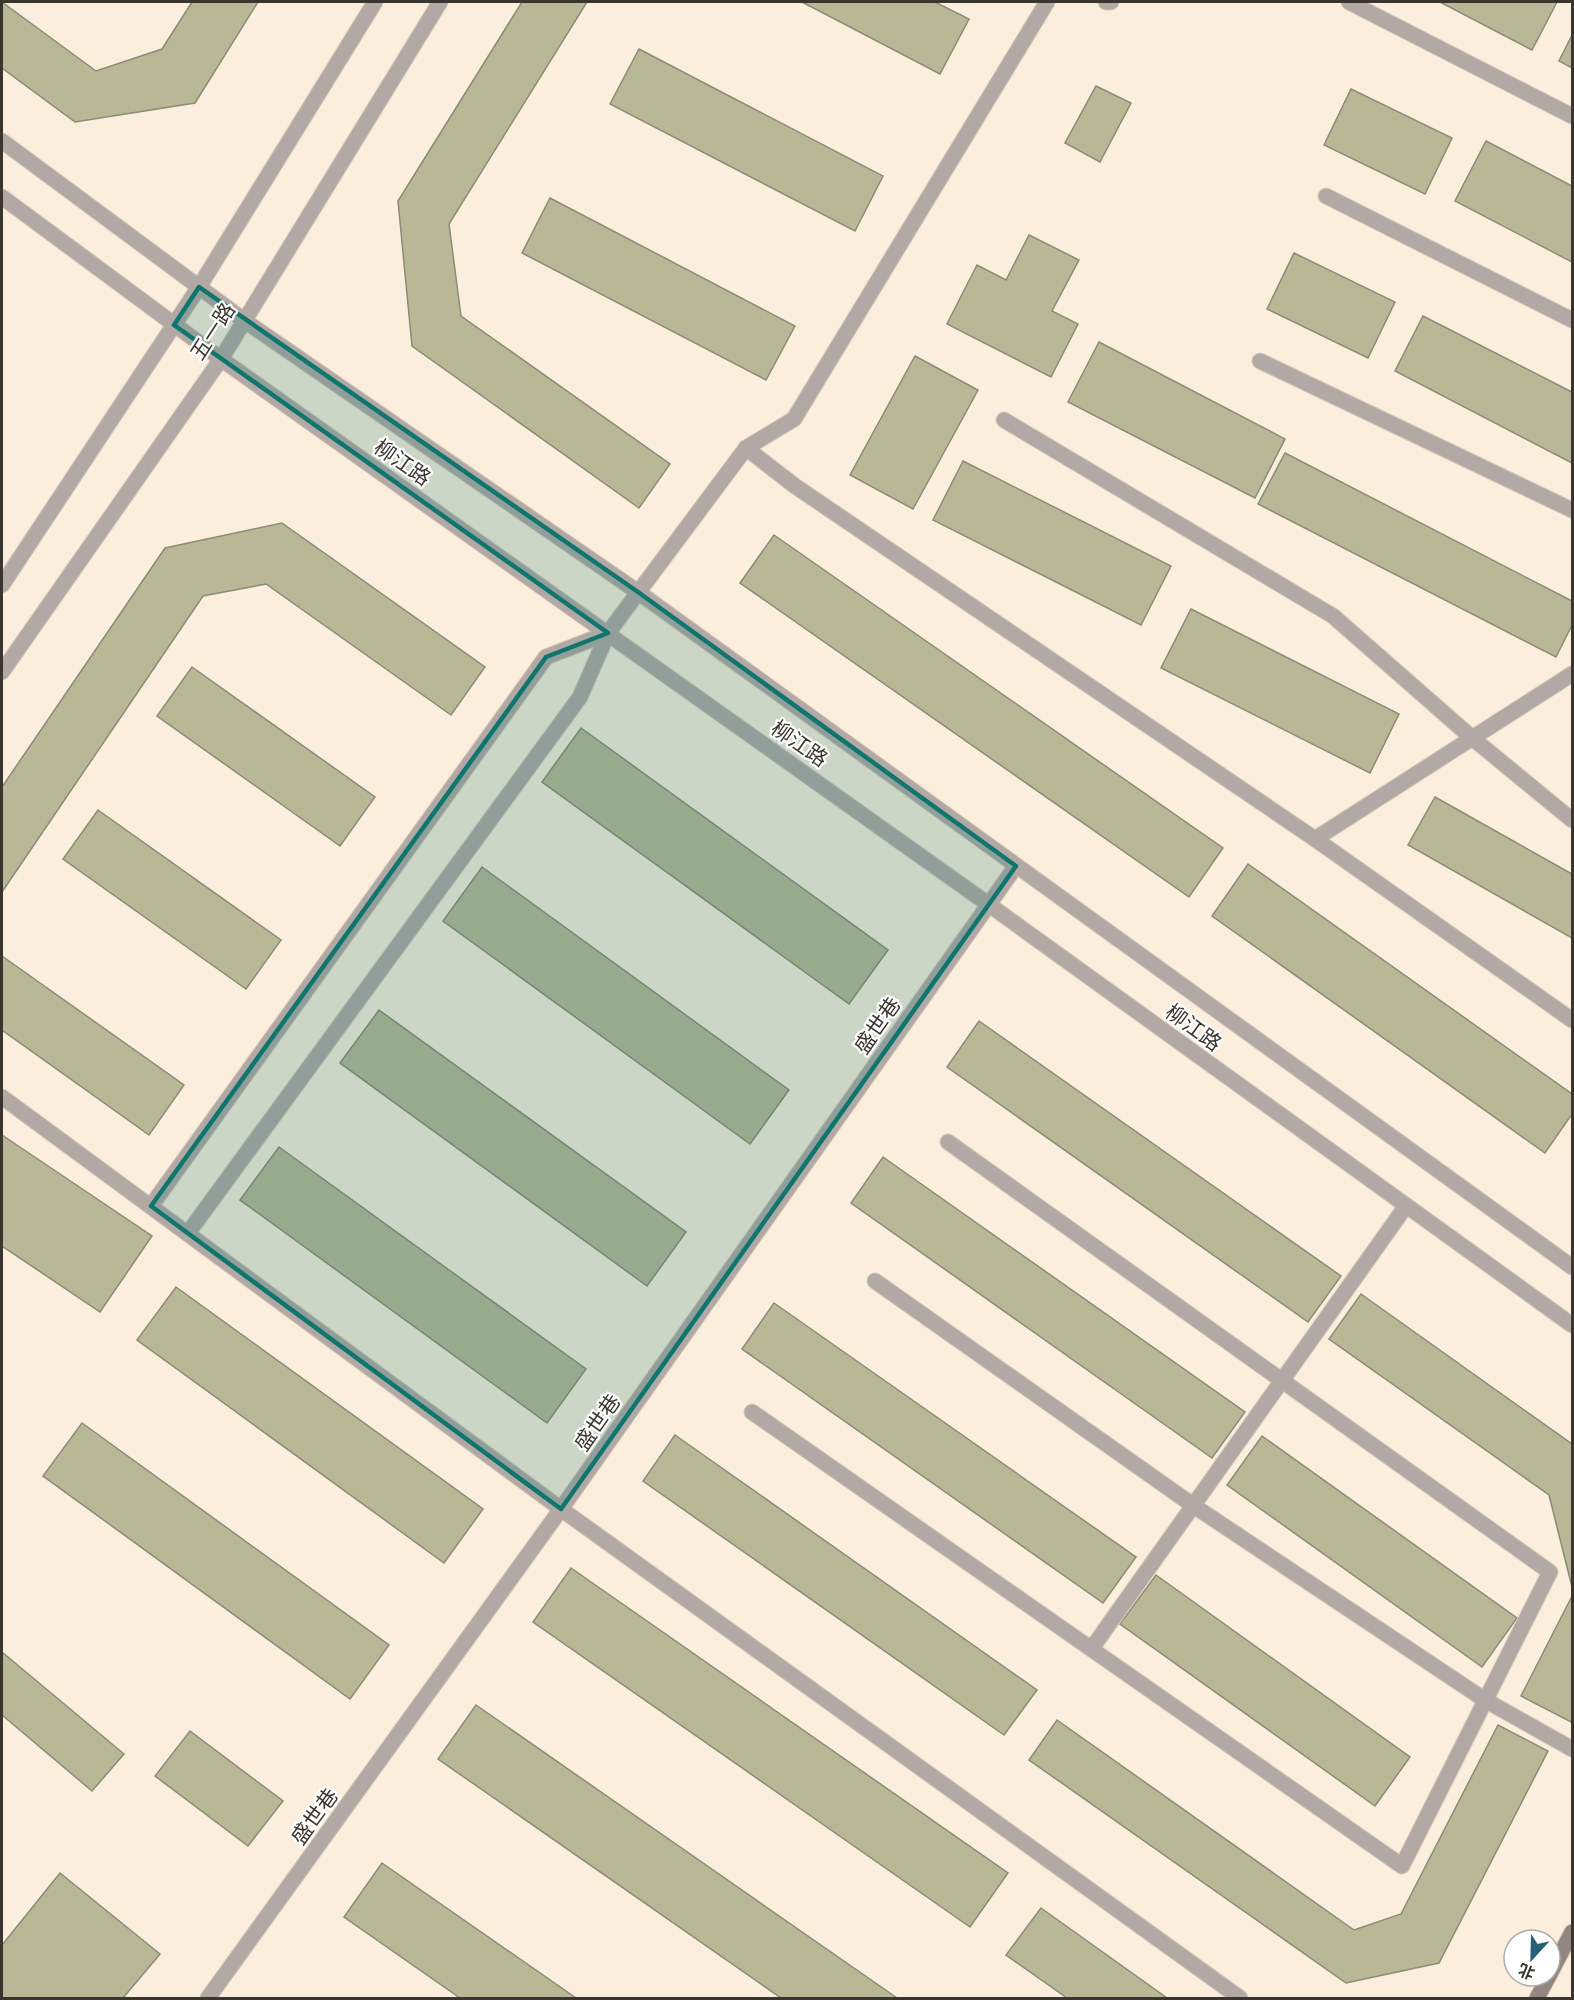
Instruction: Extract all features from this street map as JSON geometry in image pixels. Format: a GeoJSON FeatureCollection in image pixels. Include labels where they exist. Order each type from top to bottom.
{"type":"FeatureCollection","features":[{"type":"Feature","properties":{"kind":"main road"},"geometry":{"type":"LineString","coordinates":[[1562,1951],[1572,1932]]}},
{"type":"Feature","properties":{"kind":"street","name":"五一路"},"geometry":{"type":"LineString","coordinates":[[2,585],[199,287],[375,2]]}},
{"type":"Feature","properties":{"kind":"street","name":"五一路"},"geometry":{"type":"LineString","coordinates":[[2,672],[220,359],[440,2]]}},
{"type":"Feature","properties":{"kind":"street"},"geometry":{"type":"LineString","coordinates":[[188,1233],[580,697],[608,633],[638,592],[746,448],[794,419],[1047,2]]}},
{"type":"Feature","properties":{"kind":"street"},"geometry":{"type":"LineString","coordinates":[[1106,2],[1111,2]]}},
{"type":"Feature","properties":{"kind":"street"},"geometry":{"type":"LineString","coordinates":[[1349,2],[1572,116]]}},
{"type":"Feature","properties":{"kind":"street","name":"柳江路"},"geometry":{"type":"LineString","coordinates":[[2,141],[244,321],[638,592],[1572,1267]]}},
{"type":"Feature","properties":{"kind":"street"},"geometry":{"type":"LineString","coordinates":[[1326,196],[1572,320]]}},
{"type":"Feature","properties":{"kind":"street","name":"柳江路"},"geometry":{"type":"LineString","coordinates":[[2,197],[220,359],[988,904],[1570,1324]]}},
{"type":"Feature","properties":{"kind":"street"},"geometry":{"type":"LineString","coordinates":[[1260,361],[1572,510]]}},
{"type":"Feature","properties":{"kind":"street"},"geometry":{"type":"LineString","coordinates":[[1004,420],[1333,616],[1471,737],[1572,820]]}},
{"type":"Feature","properties":{"kind":"street"},"geometry":{"type":"LineString","coordinates":[[746,448],[795,486],[1315,839],[1572,1020]]}},
{"type":"Feature","properties":{"kind":"street"},"geometry":{"type":"LineString","coordinates":[[151,1206],[546,657],[608,633]]}},
{"type":"Feature","properties":{"kind":"street"},"geometry":{"type":"LineString","coordinates":[[1315,839],[1572,674]]}},
{"type":"Feature","properties":{"kind":"street","name":"盛世巷"},"geometry":{"type":"LineString","coordinates":[[208,1998],[561,1509],[1016,866]]}},
{"type":"Feature","properties":{"kind":"street"},"geometry":{"type":"LineString","coordinates":[[2,1097],[561,1509],[1240,1998]]}},
{"type":"Feature","properties":{"kind":"street"},"geometry":{"type":"LineString","coordinates":[[752,1412],[1402,1866],[1550,1572],[1282,1383],[948,1142]]}},
{"type":"Feature","properties":{"kind":"street"},"geometry":{"type":"LineString","coordinates":[[1092,1648],[1406,1206]]}},
{"type":"Feature","properties":{"kind":"street"},"geometry":{"type":"LineString","coordinates":[[875,1281],[1194,1506],[1485,1700],[1572,1749]]}},
{"type":"Feature","properties":{"kind":"highlighted area"},"geometry":{"type":"Polygon","coordinates":[[[199,287],[638,592],[1016,866],[561,1509],[151,1206],[546,657],[608,633],[174,325],[199,287]]]}},
{"type":"Feature","properties":{"kind":"building"},"geometry":{"type":"Polygon","coordinates":[[[2,2],[96,71],[162,49],[192,2],[258,2],[195,103],[75,122],[2,68],[2,2]]]}},
{"type":"Feature","properties":{"kind":"building"},"geometry":{"type":"Polygon","coordinates":[[[522,2],[587,2],[449,224],[461,316],[670,464],[639,508],[412,346],[398,201],[522,2]]]}},
{"type":"Feature","properties":{"kind":"building"},"geometry":{"type":"Polygon","coordinates":[[[802,2],[935,2],[969,19],[940,74],[802,2]]]}},
{"type":"Feature","properties":{"kind":"building"},"geometry":{"type":"Polygon","coordinates":[[[1440,2],[1557,2],[1532,50],[1440,2]]]}},
{"type":"Feature","properties":{"kind":"building"},"geometry":{"type":"Polygon","coordinates":[[[1572,35],[1572,68],[1559,61],[1572,35]]]}},
{"type":"Feature","properties":{"kind":"building"},"geometry":{"type":"Polygon","coordinates":[[[639,49],[883,176],[855,231],[610,104],[639,49]]]}},
{"type":"Feature","properties":{"kind":"building"},"geometry":{"type":"Polygon","coordinates":[[[1096,86],[1131,103],[1100,162],[1065,143],[1096,86]]]}},
{"type":"Feature","properties":{"kind":"building"},"geometry":{"type":"Polygon","coordinates":[[[1351,89],[1452,138],[1425,194],[1324,145],[1351,89]]]}},
{"type":"Feature","properties":{"kind":"building"},"geometry":{"type":"Polygon","coordinates":[[[1486,141],[1572,186],[1572,262],[1455,201],[1486,141]]]}},
{"type":"Feature","properties":{"kind":"building"},"geometry":{"type":"Polygon","coordinates":[[[550,198],[795,326],[766,380],[522,253],[550,198]]]}},
{"type":"Feature","properties":{"kind":"building"},"geometry":{"type":"Polygon","coordinates":[[[1029,235],[1079,260],[1052,311],[1078,324],[1051,377],[947,324],[977,265],[1006,280],[1029,235]]]}},
{"type":"Feature","properties":{"kind":"building"},"geometry":{"type":"Polygon","coordinates":[[[1294,253],[1395,302],[1368,358],[1267,309],[1294,253]]]}},
{"type":"Feature","properties":{"kind":"building"},"geometry":{"type":"Polygon","coordinates":[[[1423,316],[1572,392],[1572,463],[1395,371],[1423,316]]]}},
{"type":"Feature","properties":{"kind":"building"},"geometry":{"type":"Polygon","coordinates":[[[1099,342],[1285,439],[1255,498],[1068,402],[1099,342]]]}},
{"type":"Feature","properties":{"kind":"building"},"geometry":{"type":"Polygon","coordinates":[[[915,356],[978,390],[913,509],[850,475],[915,356]]]}},
{"type":"Feature","properties":{"kind":"building"},"geometry":{"type":"Polygon","coordinates":[[[1285,453],[1572,601],[1572,625],[1556,657],[1258,504],[1285,453]]]}},
{"type":"Feature","properties":{"kind":"building"},"geometry":{"type":"Polygon","coordinates":[[[963,461],[1171,566],[1141,625],[933,520],[963,461]]]}},
{"type":"Feature","properties":{"kind":"building"},"geometry":{"type":"Polygon","coordinates":[[[282,523],[485,667],[451,715],[266,584],[203,596],[2,892],[2,787],[165,548],[282,523]]]}},
{"type":"Feature","properties":{"kind":"building"},"geometry":{"type":"Polygon","coordinates":[[[774,535],[1223,848],[1189,897],[740,583],[774,535]]]}},
{"type":"Feature","properties":{"kind":"building"},"geometry":{"type":"Polygon","coordinates":[[[1191,609],[1399,714],[1370,773],[1161,668],[1191,609]]]}},
{"type":"Feature","properties":{"kind":"building"},"geometry":{"type":"Polygon","coordinates":[[[192,667],[375,797],[340,846],[157,716],[192,667]]]}},
{"type":"Feature","properties":{"kind":"building"},"geometry":{"type":"Polygon","coordinates":[[[581,728],[888,950],[849,1004],[542,782],[581,728]]]}},
{"type":"Feature","properties":{"kind":"building"},"geometry":{"type":"Polygon","coordinates":[[[1435,797],[1572,874],[1572,938],[1408,845],[1435,797]]]}},
{"type":"Feature","properties":{"kind":"building"},"geometry":{"type":"Polygon","coordinates":[[[98,810],[281,940],[246,989],[63,859],[98,810]]]}},
{"type":"Feature","properties":{"kind":"building"},"geometry":{"type":"Polygon","coordinates":[[[1248,864],[1572,1094],[1572,1114],[1545,1153],[1212,916],[1248,864]]]}},
{"type":"Feature","properties":{"kind":"building"},"geometry":{"type":"Polygon","coordinates":[[[482,867],[789,1090],[750,1144],[443,921],[482,867]]]}},
{"type":"Feature","properties":{"kind":"building"},"geometry":{"type":"Polygon","coordinates":[[[2,956],[184,1085],[149,1135],[2,1030],[2,956]]]}},
{"type":"Feature","properties":{"kind":"building"},"geometry":{"type":"Polygon","coordinates":[[[379,1010],[686,1232],[647,1286],[340,1063],[379,1010]]]}},
{"type":"Feature","properties":{"kind":"building"},"geometry":{"type":"Polygon","coordinates":[[[979,1021],[1341,1276],[1308,1322],[947,1067],[979,1021]]]}},
{"type":"Feature","properties":{"kind":"building"},"geometry":{"type":"Polygon","coordinates":[[[2,1135],[152,1236],[100,1312],[2,1246],[2,1135]]]}},
{"type":"Feature","properties":{"kind":"building"},"geometry":{"type":"Polygon","coordinates":[[[279,1147],[586,1369],[547,1423],[240,1200],[279,1147]]]}},
{"type":"Feature","properties":{"kind":"building"},"geometry":{"type":"Polygon","coordinates":[[[883,1157],[1245,1412],[1212,1458],[851,1203],[883,1157]]]}},
{"type":"Feature","properties":{"kind":"building"},"geometry":{"type":"Polygon","coordinates":[[[176,1287],[483,1509],[444,1563],[137,1340],[176,1287]]]}},
{"type":"Feature","properties":{"kind":"building"},"geometry":{"type":"Polygon","coordinates":[[[1361,1294],[1572,1444],[1572,1587],[1549,1495],[1329,1339],[1361,1294]]]}},
{"type":"Feature","properties":{"kind":"building"},"geometry":{"type":"Polygon","coordinates":[[[774,1303],[1136,1557],[1103,1603],[742,1349],[774,1303]]]}},
{"type":"Feature","properties":{"kind":"building"},"geometry":{"type":"Polygon","coordinates":[[[82,1423],[389,1645],[350,1699],[43,1476],[82,1423]]]}},
{"type":"Feature","properties":{"kind":"building"},"geometry":{"type":"Polygon","coordinates":[[[675,1435],[1037,1690],[1004,1735],[643,1481],[675,1435]]]}},
{"type":"Feature","properties":{"kind":"building"},"geometry":{"type":"Polygon","coordinates":[[[1262,1436],[1517,1618],[1482,1667],[1227,1485],[1262,1436]]]}},
{"type":"Feature","properties":{"kind":"building"},"geometry":{"type":"Polygon","coordinates":[[[571,1568],[1008,1873],[970,1927],[533,1622],[571,1568]]]}},
{"type":"Feature","properties":{"kind":"building"},"geometry":{"type":"Polygon","coordinates":[[[1156,1575],[1410,1757],[1375,1806],[1120,1624],[1156,1575]]]}},
{"type":"Feature","properties":{"kind":"building"},"geometry":{"type":"Polygon","coordinates":[[[1572,1596],[1572,1718],[1571,1722],[1521,1696],[1572,1596]]]}},
{"type":"Feature","properties":{"kind":"building"},"geometry":{"type":"Polygon","coordinates":[[[2,1652],[124,1754],[92,1791],[2,1715],[2,1652]]]}},
{"type":"Feature","properties":{"kind":"building"},"geometry":{"type":"Polygon","coordinates":[[[476,1705],[897,1998],[781,1998],[438,1759],[476,1705]]]}},
{"type":"Feature","properties":{"kind":"building"},"geometry":{"type":"Polygon","coordinates":[[[1057,1720],[1354,1930],[1401,1914],[1498,1725],[1548,1751],[1439,1963],[1346,1983],[1029,1760],[1057,1720]]]}},
{"type":"Feature","properties":{"kind":"building"},"geometry":{"type":"Polygon","coordinates":[[[190,1731],[283,1801],[248,1846],[155,1776],[190,1731]]]}},
{"type":"Feature","properties":{"kind":"building"},"geometry":{"type":"Polygon","coordinates":[[[382,1863],[576,1998],[460,1998],[344,1917],[382,1863]]]}},
{"type":"Feature","properties":{"kind":"building"},"geometry":{"type":"Polygon","coordinates":[[[60,1873],[160,1954],[123,1998],[2,1998],[2,1945],[60,1873]]]}},
{"type":"Feature","properties":{"kind":"building"},"geometry":{"type":"Polygon","coordinates":[[[1041,1908],[1167,1998],[1067,1998],[1006,1955],[1041,1908]]]}}]}
